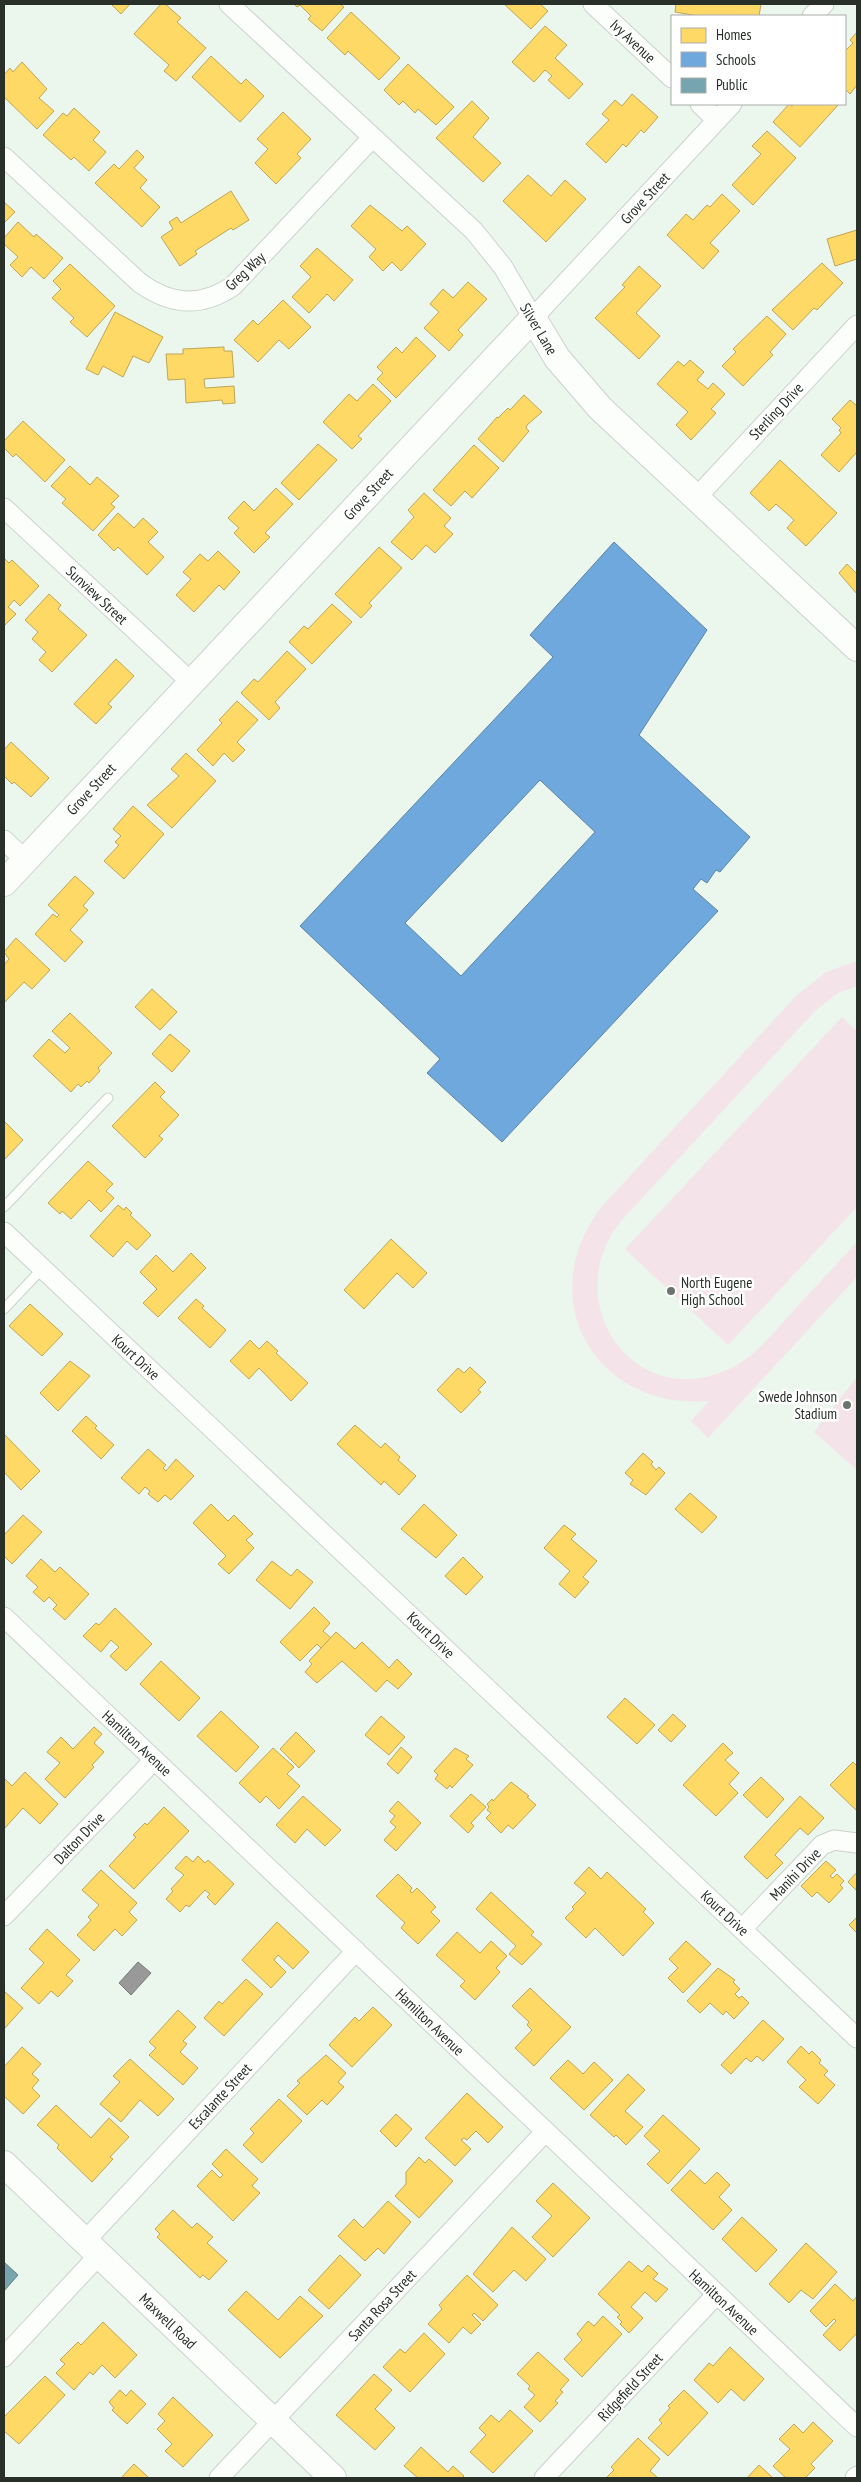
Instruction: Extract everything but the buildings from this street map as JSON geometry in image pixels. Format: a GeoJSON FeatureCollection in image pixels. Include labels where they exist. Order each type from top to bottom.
{"type":"FeatureCollection","features":[{"type":"Feature","properties":{"kind":"street","name":"Silver Lane"},"geometry":{"type":"LineString","coordinates":[[229,4],[484,243],[503,267],[557,358],[578,384],[696,498],[857,648]]}},
{"type":"Feature","properties":{"kind":"street","name":"Ivy Avenue"},"geometry":{"type":"LineString","coordinates":[[593,4],[671,77]]}},
{"type":"Feature","properties":{"kind":"street"},"geometry":{"type":"LineString","coordinates":[[813,15],[824,4]]}},
{"type":"Feature","properties":{"kind":"street"},"geometry":{"type":"LineString","coordinates":[[701,105],[717,120]]}},
{"type":"Feature","properties":{"kind":"street","name":"Grove Street"},"geometry":{"type":"LineString","coordinates":[[4,883],[731,105]]}},
{"type":"Feature","properties":{"kind":"street","name":"Greg Way"},"geometry":{"type":"LineString","coordinates":[[4,157],[140,283],[164,298],[188,301],[212,297],[233,286],[372,138]]}},
{"type":"Feature","properties":{"kind":"street","name":"Sterling Drive"},"geometry":{"type":"LineString","coordinates":[[696,498],[857,325]]}},
{"type":"Feature","properties":{"kind":"street","name":"Sunview Street"},"geometry":{"type":"LineString","coordinates":[[4,508],[191,682]]}},
{"type":"Feature","properties":{"kind":"street"},"geometry":{"type":"LineString","coordinates":[[4,840],[25,860]]}},
{"type":"Feature","properties":{"kind":"street","name":"Kourt Drive"},"geometry":{"type":"LineString","coordinates":[[4,1232],[742,1929],[853,2026]]}},
{"type":"Feature","properties":{"kind":"street","name":"Hamilton Avenue"},"geometry":{"type":"LineString","coordinates":[[4,1617],[857,2427]]}},
{"type":"Feature","properties":{"kind":"street","name":"Dalton Drive"},"geometry":{"type":"LineString","coordinates":[[4,1916],[154,1760]]}},
{"type":"Feature","properties":{"kind":"street","name":"Manihi Drive"},"geometry":{"type":"LineString","coordinates":[[742,1929],[822,1845],[834,1840],[857,1843]]}},
{"type":"Feature","properties":{"kind":"street","name":"Escalante Street"},"geometry":{"type":"LineString","coordinates":[[4,2357],[92,2248],[356,1951]]}},
{"type":"Feature","properties":{"kind":"street","name":"Santa Rosa Street"},"geometry":{"type":"LineString","coordinates":[[219,2478],[545,2132]]}},
{"type":"Feature","properties":{"kind":"street","name":"Maxwell Road"},"geometry":{"type":"LineString","coordinates":[[4,2164],[333,2478]]}},
{"type":"Feature","properties":{"kind":"street","name":"Ridgefield Street"},"geometry":{"type":"LineString","coordinates":[[544,2478],[716,2295]]}},
{"type":"Feature","properties":{"kind":"lane"},"geometry":{"type":"LineString","coordinates":[[4,1207],[108,1098]]}},
{"type":"Feature","properties":{"kind":"lane"},"geometry":{"type":"LineString","coordinates":[[4,1309],[42,1269]]}},
{"type":"Feature","properties":{"kind":"shaded area"},"geometry":{"type":"Polygon","coordinates":[[[857,961],[857,986],[838,993],[815,1011],[621,1221],[604,1252],[597,1283],[601,1313],[614,1340],[633,1361],[659,1375],[689,1379],[722,1372],[752,1354],[857,1242],[857,1277],[708,1438],[691,1421],[709,1401],[668,1399],[633,1387],[606,1367],[586,1340],[574,1309],[573,1275],[582,1240],[603,1205],[797,995],[826,972],[857,961]]]}},
{"type":"Feature","properties":{"kind":"shaded area"},"geometry":{"type":"Polygon","coordinates":[[[842,1017],[857,1031],[857,1207],[728,1345],[625,1249],[842,1017]]]}},
{"type":"Feature","properties":{"kind":"shaded area","name":"Swede Johnson Stadium"},"geometry":{"type":"Polygon","coordinates":[[[857,1377],[857,1470],[814,1432],[857,1377]]]}},
{"type":"Feature","properties":{"kind":"place","name":"North Eugene High School"},"geometry":{"type":"Point","coordinates":[671,1291]}},
{"type":"Feature","properties":{"kind":"place","name":"Swede Johnson Stadium"},"geometry":{"type":"Point","coordinates":[847,1405]}}]}
